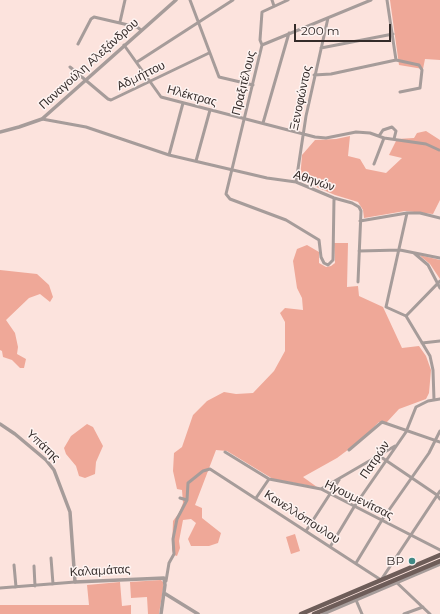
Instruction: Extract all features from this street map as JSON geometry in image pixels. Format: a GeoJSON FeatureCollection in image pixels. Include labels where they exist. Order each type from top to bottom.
{"type":"FeatureCollection","features":[{"type":"Feature","properties":{"kind":"main road"},"geometry":{"type":"LineString","coordinates":[[301,614],[440,555]]}},
{"type":"Feature","properties":{"kind":"main road"},"geometry":{"type":"LineString","coordinates":[[314,614],[440,563]]}},
{"type":"Feature","properties":{"kind":"street"},"geometry":{"type":"LineString","coordinates":[[120,22],[125,0]]}},
{"type":"Feature","properties":{"kind":"street","name":"Παναγούλη Αλεξάνδρου"},"geometry":{"type":"LineString","coordinates":[[0,131],[8,130],[42,119],[176,0]]}},
{"type":"Feature","properties":{"kind":"street"},"geometry":{"type":"LineString","coordinates":[[190,0],[197,23],[219,77],[253,85]]}},
{"type":"Feature","properties":{"kind":"street"},"geometry":{"type":"LineString","coordinates":[[137,62],[233,0]]}},
{"type":"Feature","properties":{"kind":"street"},"geometry":{"type":"LineString","coordinates":[[272,0],[274,6]]}},
{"type":"Feature","properties":{"kind":"street"},"geometry":{"type":"LineString","coordinates":[[262,45],[260,40],[261,13],[264,10],[288,0]]}},
{"type":"Feature","properties":{"kind":"street","name":"Πραξιτέλους"},"geometry":{"type":"LineString","coordinates":[[334,198],[333,260],[328,265],[324,263],[321,257],[321,242],[308,232],[286,220],[228,197],[227,190],[262,45],[371,0]]}},
{"type":"Feature","properties":{"kind":"street"},"geometry":{"type":"LineString","coordinates":[[387,0],[396,60]]}},
{"type":"Feature","properties":{"kind":"street"},"geometry":{"type":"LineString","coordinates":[[78,44],[93,18],[120,22],[138,27],[142,30]]}},
{"type":"Feature","properties":{"kind":"street","name":"Ξενοφώντος"},"geometry":{"type":"LineString","coordinates":[[296,182],[303,133],[314,75],[328,18]]}},
{"type":"Feature","properties":{"kind":"street"},"geometry":{"type":"LineString","coordinates":[[263,123],[289,34]]}},
{"type":"Feature","properties":{"kind":"street"},"geometry":{"type":"LineString","coordinates":[[321,48],[393,34]]}},
{"type":"Feature","properties":{"kind":"street","name":"Ηλέκτρας"},"geometry":{"type":"LineString","coordinates":[[124,45],[137,62],[159,97],[326,138],[356,132],[370,132],[384,138]]}},
{"type":"Feature","properties":{"kind":"street","name":"Αδμήττου"},"geometry":{"type":"LineString","coordinates":[[86,80],[111,100],[209,53]]}},
{"type":"Feature","properties":{"kind":"street"},"geometry":{"type":"LineString","coordinates":[[314,75],[331,74],[396,60],[419,65],[422,68],[420,88],[400,92]]}},
{"type":"Feature","properties":{"kind":"street"},"geometry":{"type":"LineString","coordinates":[[70,66],[86,80]]}},
{"type":"Feature","properties":{"kind":"street"},"geometry":{"type":"LineString","coordinates":[[169,155],[183,103]]}},
{"type":"Feature","properties":{"kind":"street"},"geometry":{"type":"LineString","coordinates":[[196,161],[210,110]]}},
{"type":"Feature","properties":{"kind":"street","name":"Αθηνών"},"geometry":{"type":"LineString","coordinates":[[42,119],[86,127],[169,155],[232,170],[296,182],[334,198],[359,206],[361,211],[360,221]]}},
{"type":"Feature","properties":{"kind":"street"},"geometry":{"type":"LineString","coordinates":[[380,136],[383,130],[392,127],[396,131],[394,139]]}},
{"type":"Feature","properties":{"kind":"street"},"geometry":{"type":"LineString","coordinates":[[374,164],[384,138],[426,144],[439,150]]}},
{"type":"Feature","properties":{"kind":"street"},"geometry":{"type":"LineString","coordinates":[[407,213],[400,250],[386,306],[406,316],[422,343],[432,363],[434,400],[440,399]]}},
{"type":"Feature","properties":{"kind":"street"},"geometry":{"type":"LineString","coordinates":[[358,282],[360,221],[407,213],[420,213],[440,218]]}},
{"type":"Feature","properties":{"kind":"street"},"geometry":{"type":"LineString","coordinates":[[359,250],[400,250],[440,258]]}},
{"type":"Feature","properties":{"kind":"street"},"geometry":{"type":"LineString","coordinates":[[414,252],[428,265],[439,282],[440,288]]}},
{"type":"Feature","properties":{"kind":"street"},"geometry":{"type":"LineString","coordinates":[[406,316],[439,282]]}},
{"type":"Feature","properties":{"kind":"street"},"geometry":{"type":"LineString","coordinates":[[422,343],[440,341]]}},
{"type":"Feature","properties":{"kind":"street","name":"Πατρών"},"geometry":{"type":"LineString","coordinates":[[330,547],[354,507],[406,432],[413,413],[420,404],[434,400]]}},
{"type":"Feature","properties":{"kind":"street"},"geometry":{"type":"LineString","coordinates":[[349,450],[382,422],[406,432],[440,442]]}},
{"type":"Feature","properties":{"kind":"street","name":"Υπάτης"},"geometry":{"type":"LineString","coordinates":[[0,424],[15,434],[52,466],[70,512],[75,582]]}},
{"type":"Feature","properties":{"kind":"street"},"geometry":{"type":"LineString","coordinates":[[356,563],[382,520],[436,441],[440,430]]}},
{"type":"Feature","properties":{"kind":"street"},"geometry":{"type":"LineString","coordinates":[[321,489],[395,446]]}},
{"type":"Feature","properties":{"kind":"street","name":"Ηγουμενίτσας"},"geometry":{"type":"LineString","coordinates":[[225,452],[269,479],[321,489],[410,536],[440,550]]}},
{"type":"Feature","properties":{"kind":"street"},"geometry":{"type":"LineString","coordinates":[[378,455],[437,495],[440,499]]}},
{"type":"Feature","properties":{"kind":"street","name":"Κανελλόπουλου"},"geometry":{"type":"LineString","coordinates":[[187,500],[188,483],[203,471],[212,470],[381,580]]}},
{"type":"Feature","properties":{"kind":"street"},"geometry":{"type":"LineString","coordinates":[[306,531],[340,478]]}},
{"type":"Feature","properties":{"kind":"street"},"geometry":{"type":"LineString","coordinates":[[256,498],[269,479]]}},
{"type":"Feature","properties":{"kind":"street"},"geometry":{"type":"LineString","coordinates":[[381,580],[440,491]]}},
{"type":"Feature","properties":{"kind":"street"},"geometry":{"type":"LineString","coordinates":[[161,614],[169,563],[174,554],[173,539],[177,519],[187,500],[180,498]]}},
{"type":"Feature","properties":{"kind":"street"},"geometry":{"type":"LineString","coordinates":[[51,558],[53,584]]}},
{"type":"Feature","properties":{"kind":"street"},"geometry":{"type":"LineString","coordinates":[[14,565],[16,587]]}},
{"type":"Feature","properties":{"kind":"street"},"geometry":{"type":"LineString","coordinates":[[34,566],[35,586]]}},
{"type":"Feature","properties":{"kind":"street","name":"Καλαμάτας"},"geometry":{"type":"LineString","coordinates":[[0,588],[75,582],[160,578],[164,578],[166,581]]}},
{"type":"Feature","properties":{"kind":"street"},"geometry":{"type":"LineString","coordinates":[[323,614],[395,581],[430,614]]}},
{"type":"Feature","properties":{"kind":"street"},"geometry":{"type":"LineString","coordinates":[[164,593],[197,614]]}},
{"type":"Feature","properties":{"kind":"street"},"geometry":{"type":"LineString","coordinates":[[356,600],[362,614]]}},
{"type":"Feature","properties":{"kind":"street"},"geometry":{"type":"LineString","coordinates":[[404,614],[423,607]]}},
{"type":"Feature","properties":{"kind":"shaded area"},"geometry":{"type":"Polygon","coordinates":[[[390,0],[440,0],[440,60],[425,59],[423,69],[399,65],[390,0]]]}},
{"type":"Feature","properties":{"kind":"shaded area"},"geometry":{"type":"Polygon","coordinates":[[[426,131],[440,140],[440,200],[433,214],[405,211],[364,218],[363,210],[358,202],[335,195],[300,180],[302,155],[315,140],[336,139],[350,136],[348,156],[360,159],[366,169],[386,173],[402,158],[389,155],[397,139],[414,138],[417,133],[426,131]]]}},
{"type":"Feature","properties":{"kind":"shaded area"},"geometry":{"type":"Polygon","coordinates":[[[334,243],[348,243],[347,287],[358,286],[359,296],[383,307],[402,348],[419,346],[426,356],[431,370],[429,393],[426,399],[399,409],[387,422],[379,422],[361,440],[337,458],[303,477],[317,487],[273,479],[227,451],[216,450],[195,505],[202,508],[202,518],[221,533],[218,543],[209,546],[191,546],[188,539],[196,523],[191,519],[183,520],[179,541],[180,548],[177,556],[174,555],[172,550],[173,521],[179,513],[183,503],[182,490],[177,489],[173,471],[174,453],[182,447],[193,415],[207,401],[224,392],[236,394],[253,393],[274,371],[285,351],[285,322],[280,313],[285,308],[303,310],[302,298],[297,288],[293,261],[297,249],[307,245],[319,252],[319,263],[326,267],[335,263],[334,243]]]}},
{"type":"Feature","properties":{"kind":"shaded area"},"geometry":{"type":"Polygon","coordinates":[[[419,255],[440,260],[440,279],[430,264],[419,255]]]}},
{"type":"Feature","properties":{"kind":"shaded area"},"geometry":{"type":"Polygon","coordinates":[[[0,270],[37,274],[49,285],[53,297],[50,302],[40,294],[29,298],[6,320],[15,333],[18,347],[17,354],[26,359],[24,368],[20,368],[12,360],[3,357],[2,351],[0,350],[0,270]]]}},
{"type":"Feature","properties":{"kind":"shaded area"},"geometry":{"type":"Polygon","coordinates":[[[87,424],[93,427],[103,446],[96,462],[95,474],[85,478],[79,476],[76,466],[66,454],[64,448],[71,436],[87,424]]]}},
{"type":"Feature","properties":{"kind":"shaded area"},"geometry":{"type":"Polygon","coordinates":[[[295,534],[300,551],[291,554],[286,537],[295,534]]]}},
{"type":"Feature","properties":{"kind":"shaded area"},"geometry":{"type":"Polygon","coordinates":[[[161,580],[164,583],[159,614],[148,614],[147,597],[131,598],[130,582],[161,580]]]}},
{"type":"Feature","properties":{"kind":"shaded area"},"geometry":{"type":"Polygon","coordinates":[[[120,582],[122,606],[131,605],[131,614],[0,614],[0,605],[89,605],[87,585],[120,582]]]}},
{"type":"Feature","properties":{"kind":"place","name":"BP"},"geometry":{"type":"Point","coordinates":[412,561]}}]}
